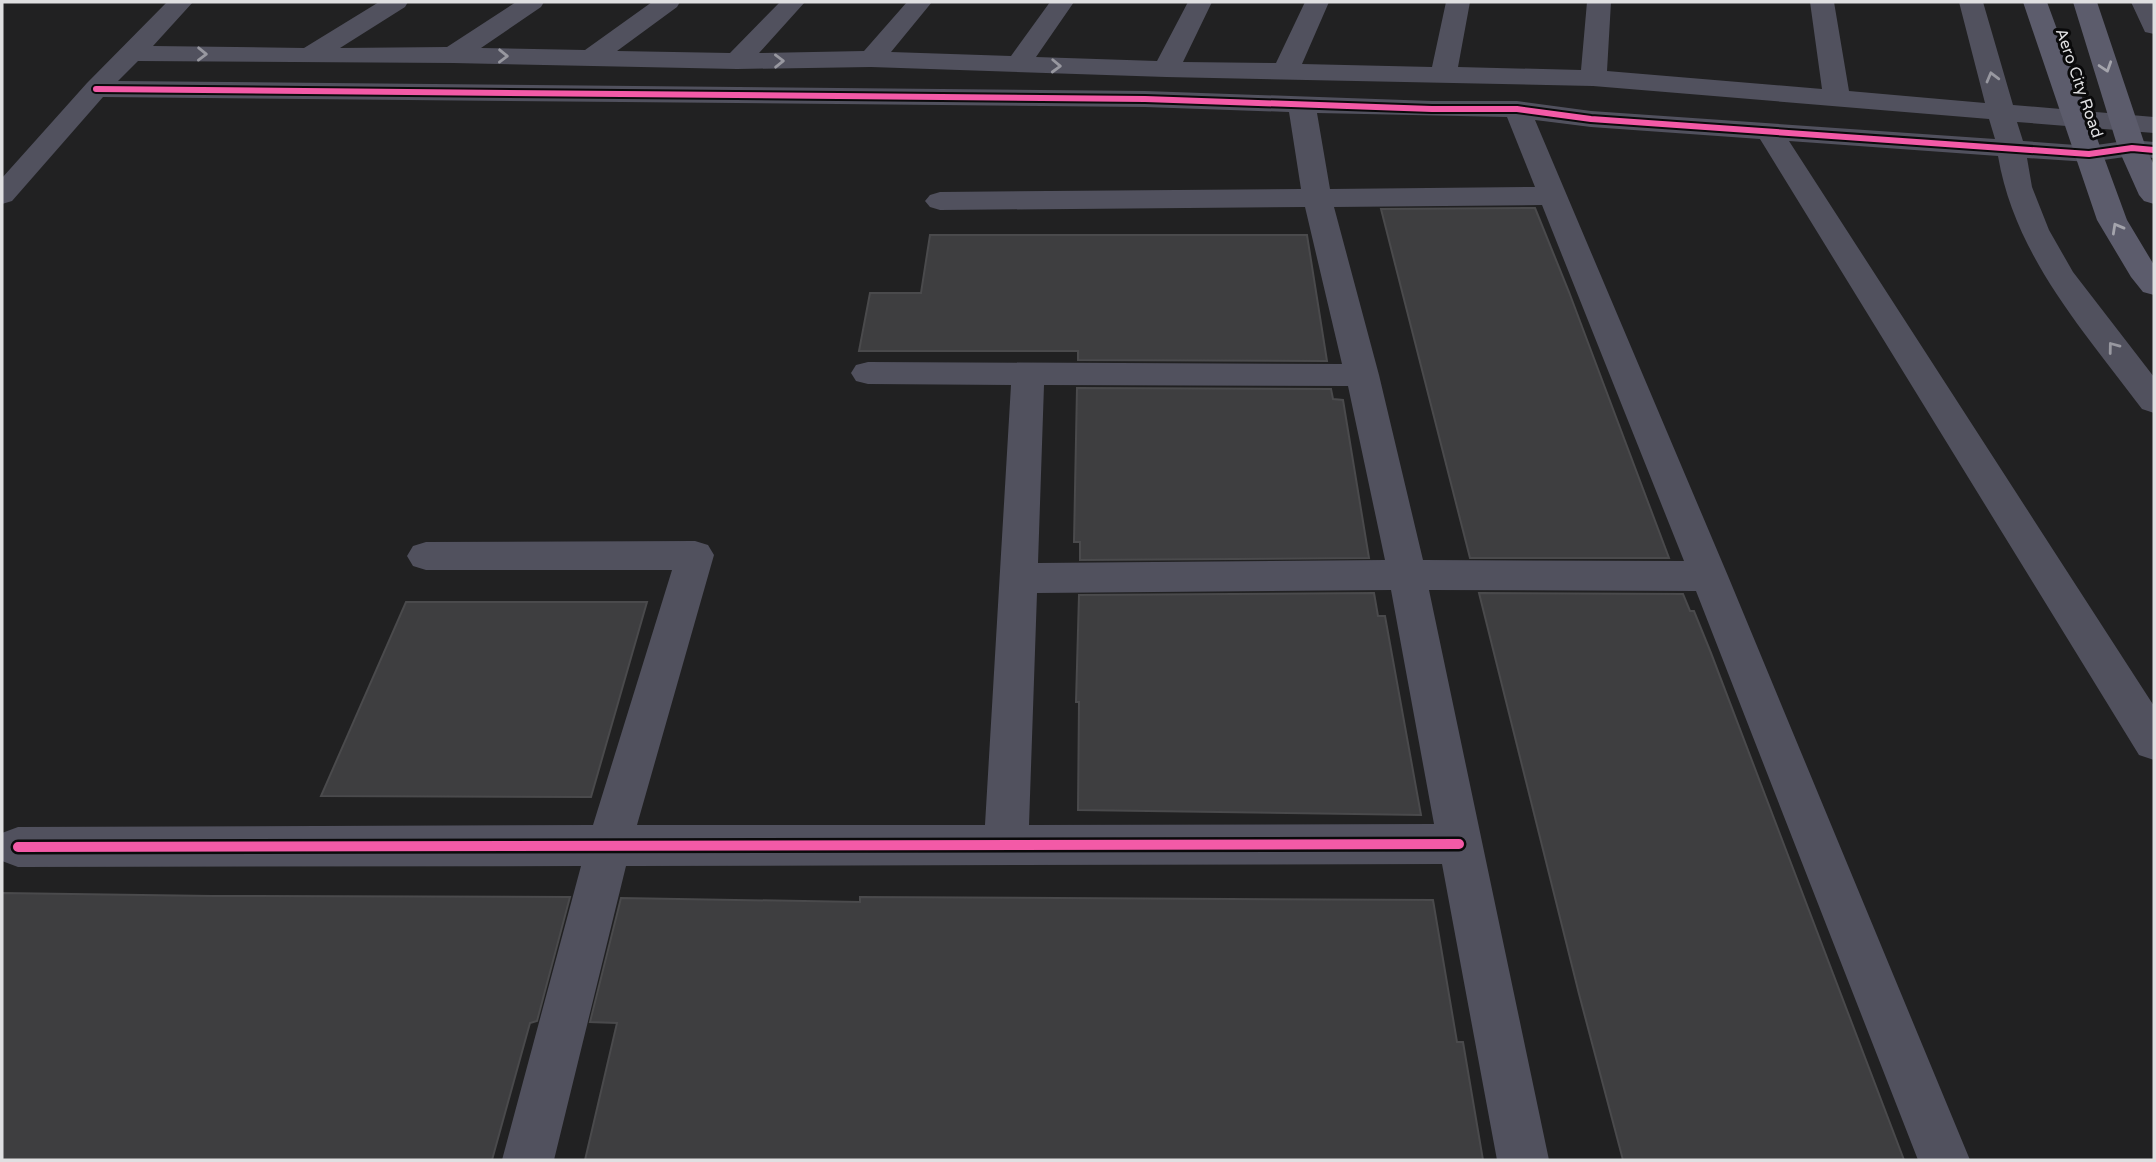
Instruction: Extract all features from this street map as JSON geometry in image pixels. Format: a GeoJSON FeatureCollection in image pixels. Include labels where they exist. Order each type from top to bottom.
{"type":"FeatureCollection","features":[{"type":"Feature","properties":{"kind":"street"},"geometry":{"type":"LineString","coordinates":[[2,195],[96,89],[181,2]]}},
{"type":"Feature","properties":{"kind":"street"},"geometry":{"type":"LineString","coordinates":[[309,56],[396,2]]}},
{"type":"Feature","properties":{"kind":"street"},"geometry":{"type":"LineString","coordinates":[[453,55],[531,2]]}},
{"type":"Feature","properties":{"kind":"street"},"geometry":{"type":"LineString","coordinates":[[591,58],[668,2]]}},
{"type":"Feature","properties":{"kind":"street"},"geometry":{"type":"LineString","coordinates":[[737,61],[793,2]]}},
{"type":"Feature","properties":{"kind":"street"},"geometry":{"type":"LineString","coordinates":[[871,59],[920,2]]}},
{"type":"Feature","properties":{"kind":"street"},"geometry":{"type":"LineString","coordinates":[[1018,64],[1062,2]]}},
{"type":"Feature","properties":{"kind":"street"},"geometry":{"type":"LineString","coordinates":[[1166,69],[1200,2]]}},
{"type":"Feature","properties":{"kind":"street"},"geometry":{"type":"LineString","coordinates":[[1317,2],[1294,89],[1407,575],[1523,1160]]}},
{"type":"Feature","properties":{"kind":"street"},"geometry":{"type":"LineString","coordinates":[[1443,75],[1458,2]]}},
{"type":"Feature","properties":{"kind":"street"},"geometry":{"type":"LineString","coordinates":[[1594,78],[1599,2]]}},
{"type":"Feature","properties":{"kind":"street"},"geometry":{"type":"LineString","coordinates":[[1822,2],[1837,98]]}},
{"type":"Feature","properties":{"kind":"street"},"geometry":{"type":"LineString","coordinates":[[1971,2],[2011,148],[2018,187],[2030,220],[2059,276],[2154,401]]}},
{"type":"Feature","properties":{"kind":"street","name":"Aero City Road"},"geometry":{"type":"LineString","coordinates":[[2035,2],[2112,220],[2154,285]]}},
{"type":"Feature","properties":{"kind":"street","name":"Aero City Road"},"geometry":{"type":"LineString","coordinates":[[2085,2],[2154,195]]}},
{"type":"Feature","properties":{"kind":"street"},"geometry":{"type":"LineString","coordinates":[[2143,2],[2154,27]]}},
{"type":"Feature","properties":{"kind":"street"},"geometry":{"type":"LineString","coordinates":[[134,53],[453,55],[737,61],[871,59],[1166,69],[1294,89],[1517,109],[1591,119],[2089,154],[2136,140],[2154,125]]}},
{"type":"Feature","properties":{"kind":"street"},"geometry":{"type":"LineString","coordinates":[[96,89],[1145,99],[1443,75],[1594,78],[2077,119],[2136,140]]}},
{"type":"Feature","properties":{"kind":"street"},"geometry":{"type":"LineString","coordinates":[[1517,109],[1709,576],[1944,1160]]}},
{"type":"Feature","properties":{"kind":"street"},"geometry":{"type":"LineString","coordinates":[[1768,130],[2154,742]]}},
{"type":"Feature","properties":{"kind":"street"},"geometry":{"type":"LineString","coordinates":[[940,201],[1554,196]]}},
{"type":"Feature","properties":{"kind":"street"},"geometry":{"type":"LineString","coordinates":[[868,373],[1362,375]]}},
{"type":"Feature","properties":{"kind":"street"},"geometry":{"type":"LineString","coordinates":[[1006,846],[1021,578],[1028,375]]}},
{"type":"Feature","properties":{"kind":"street"},"geometry":{"type":"LineString","coordinates":[[426,556],[695,555],[609,845],[528,1160]]}},
{"type":"Feature","properties":{"kind":"street"},"geometry":{"type":"LineString","coordinates":[[1021,578],[1709,576]]}},
{"type":"Feature","properties":{"kind":"street"},"geometry":{"type":"LineString","coordinates":[[18,847],[1459,844]]}},
{"type":"Feature","properties":{"kind":"building"},"geometry":{"type":"Polygon","coordinates":[[[1535,208],[1669,558],[1470,558],[1381,209],[1535,208]]]}},
{"type":"Feature","properties":{"kind":"building"},"geometry":{"type":"Polygon","coordinates":[[[930,235],[1307,235],[1327,361],[1078,360],[1078,351],[859,351],[870,293],[921,293],[930,235]]]}},
{"type":"Feature","properties":{"kind":"building"},"geometry":{"type":"Polygon","coordinates":[[[1077,388],[1331,389],[1333,399],[1343,400],[1369,558],[1080,560],[1080,542],[1074,542],[1077,388]]]}},
{"type":"Feature","properties":{"kind":"building"},"geometry":{"type":"Polygon","coordinates":[[[1374,593],[1378,616],[1385,616],[1421,815],[1078,810],[1079,702],[1076,702],[1079,595],[1374,593]]]}},
{"type":"Feature","properties":{"kind":"building"},"geometry":{"type":"Polygon","coordinates":[[[1479,593],[1683,594],[1690,611],[1694,611],[1711,653],[1904,1160],[1623,1160],[1479,593]]]}},
{"type":"Feature","properties":{"kind":"building"},"geometry":{"type":"Polygon","coordinates":[[[406,602],[647,602],[591,797],[321,796],[406,602]]]}},
{"type":"Feature","properties":{"kind":"building"},"geometry":{"type":"Polygon","coordinates":[[[2,893],[570,897],[537,1021],[530,1023],[492,1160],[2,1160],[2,893]]]}},
{"type":"Feature","properties":{"kind":"building"},"geometry":{"type":"Polygon","coordinates":[[[860,897],[1433,900],[1457,1042],[1463,1042],[1483,1160],[585,1160],[617,1023],[590,1022],[621,898],[860,902],[860,897]]]}},
{"type":"Feature","properties":{"kind":"cycle path"},"geometry":{"type":"LineString","coordinates":[[96,89],[1145,99],[1432,109],[1517,109],[1591,119],[2089,154],[2132,148],[2154,150]]}},
{"type":"Feature","properties":{"kind":"cycle path"},"geometry":{"type":"LineString","coordinates":[[18,847],[1459,844]]}}]}
